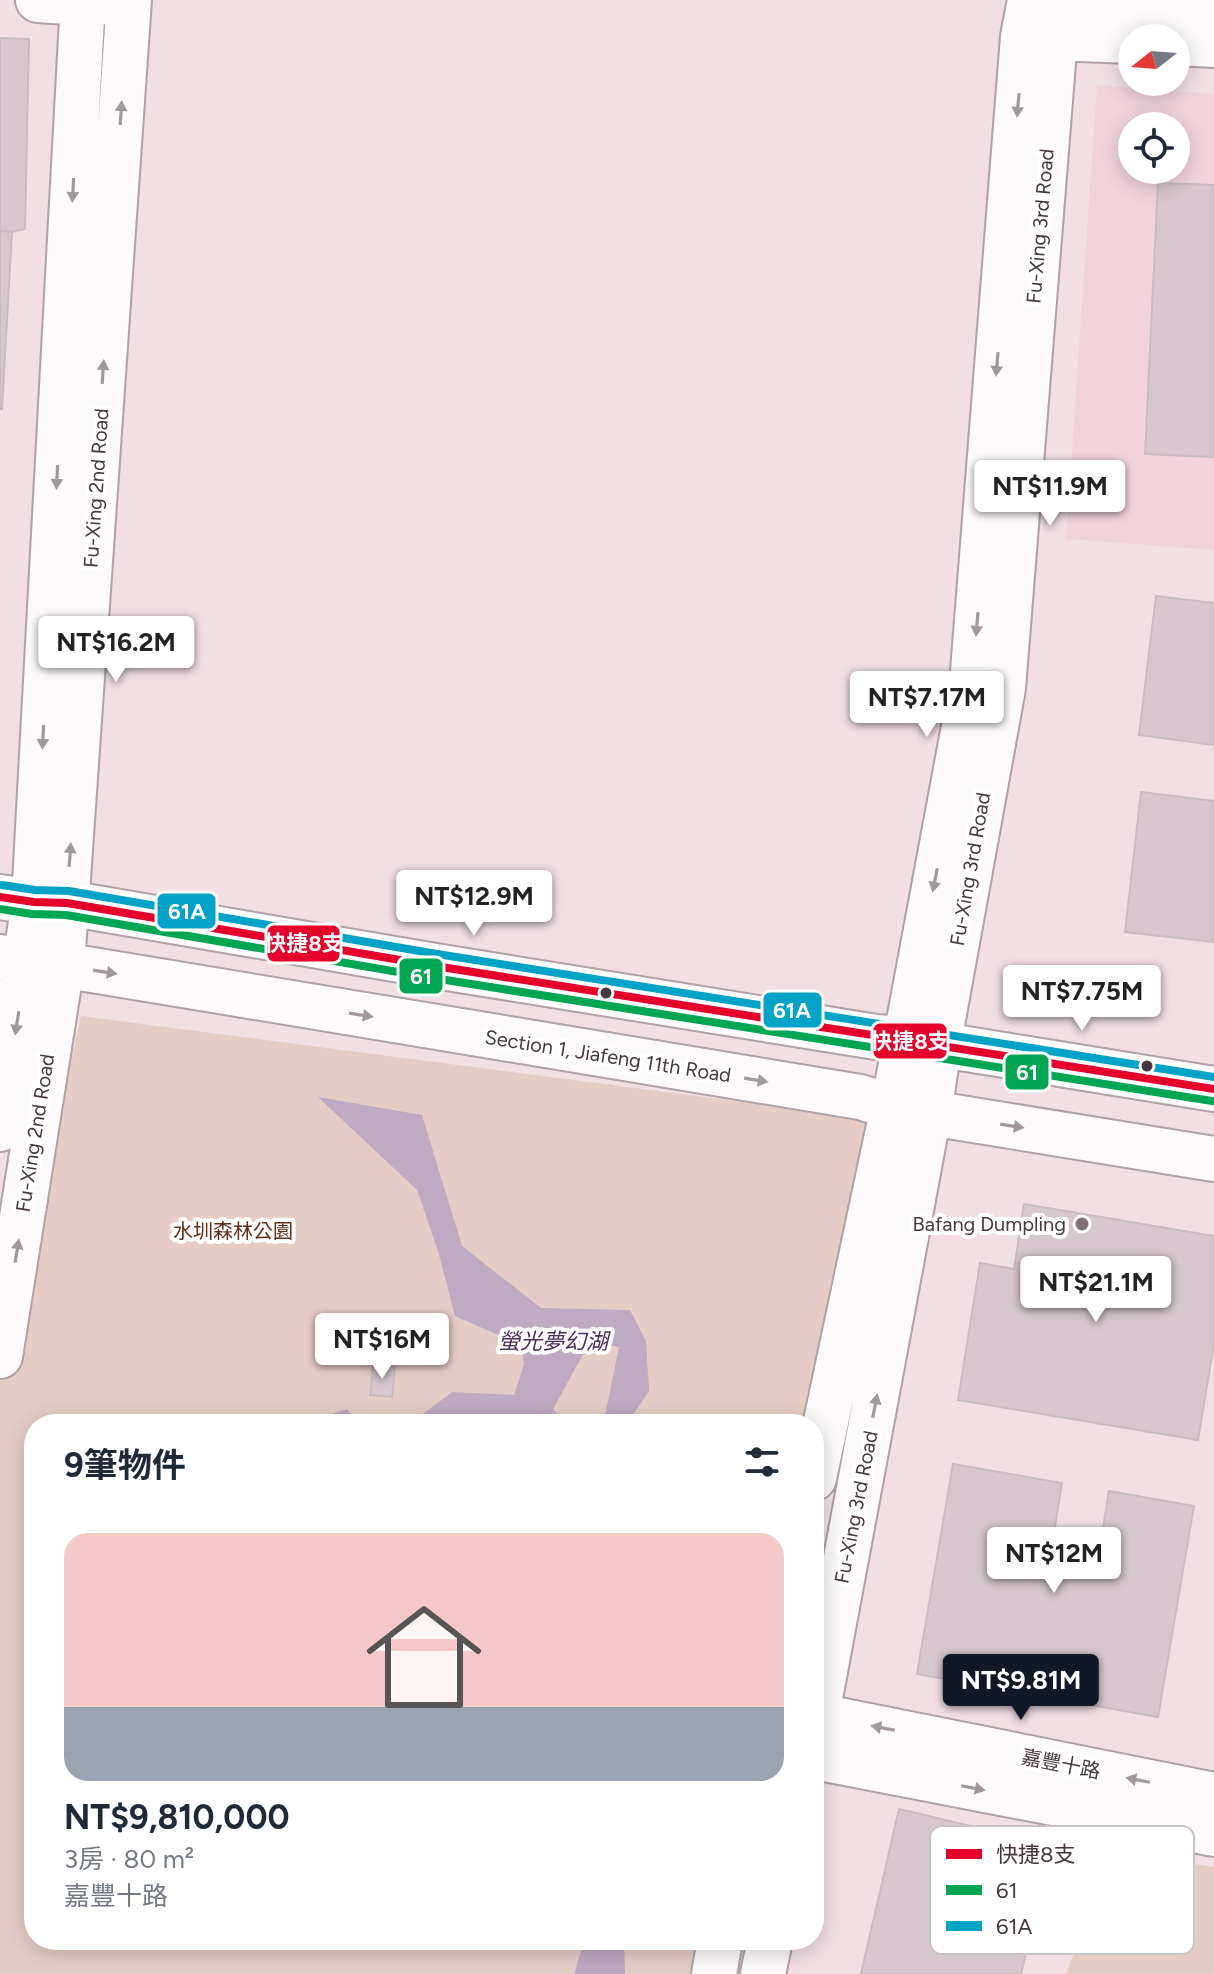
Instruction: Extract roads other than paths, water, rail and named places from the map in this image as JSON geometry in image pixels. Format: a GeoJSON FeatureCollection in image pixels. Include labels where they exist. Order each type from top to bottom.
{"type":"FeatureCollection","features":[{"type":"Feature","properties":{"kind":"street"},"geometry":{"type":"LineString","coordinates":[[38,0],[129,1]]}},
{"type":"Feature","properties":{"kind":"street","name":"Fu-Xing 2nd Road"},"geometry":{"type":"LineString","coordinates":[[0,1356],[34,901],[129,1]]}},
{"type":"Feature","properties":{"kind":"street","name":"Fu-Xing 2nd Road"},"geometry":{"type":"LineString","coordinates":[[34,901],[83,2]]}},
{"type":"Feature","properties":{"kind":"street"},"geometry":{"type":"LineString","coordinates":[[1043,13],[1214,7]]}},
{"type":"Feature","properties":{"kind":"street"},"geometry":{"type":"LineString","coordinates":[[1043,13],[1118,37]]}},
{"type":"Feature","properties":{"kind":"street","name":"Fu-Xing 3rd Road"},"geometry":{"type":"LineString","coordinates":[[824,1671],[922,1042],[972,684],[1043,13]]}},
{"type":"Feature","properties":{"kind":"street"},"geometry":{"type":"LineString","coordinates":[[1190,44],[1214,45]]}},
{"type":"Feature","properties":{"kind":"street"},"geometry":{"type":"LineString","coordinates":[[34,901],[1214,1089]]}},
{"type":"Feature","properties":{"kind":"street","name":"Fu-Xing 2nd Road"},"geometry":{"type":"LineString","coordinates":[[0,1129],[29,961]]}},
{"type":"Feature","properties":{"kind":"street","name":"Section 1, Jiafeng 11th Road"},"geometry":{"type":"LineString","coordinates":[[29,961],[860,1097],[911,1110],[1214,1159]]}},
{"type":"Feature","properties":{"kind":"street","name":"Fu-Xing 3rd Road"},"geometry":{"type":"LineString","coordinates":[[824,1440],[911,1110]]}},
{"type":"Feature","properties":{"kind":"street","name":"嘉豐十路"},"geometry":{"type":"LineString","coordinates":[[824,1730],[1214,1795]]}},
{"type":"Feature","properties":{"kind":"street","name":"嘉豐十路"},"geometry":{"type":"LineString","coordinates":[[824,1731],[1184,1826]]}},
{"type":"Feature","properties":{"kind":"street","name":"嘉豐十路"},"geometry":{"type":"LineString","coordinates":[[1194,1829],[1214,1834]]}},
{"type":"Feature","properties":{"kind":"street"},"geometry":{"type":"LineString","coordinates":[[714,1974],[718,1950]]}},
{"type":"Feature","properties":{"kind":"street"},"geometry":{"type":"LineString","coordinates":[[763,1974],[768,1950]]}},
{"type":"Feature","properties":{"kind":"water","name":"螢光夢幻湖"},"geometry":{"type":"Polygon","coordinates":[[[318,1097],[422,1115],[462,1246],[541,1308],[630,1310],[646,1341],[649,1391],[634,1414],[604,1414],[619,1347],[590,1342],[553,1409],[558,1414],[423,1414],[452,1392],[514,1395],[524,1364],[521,1345],[455,1316],[438,1251],[417,1190],[318,1097]]]}},
{"type":"Feature","properties":{"kind":"water"},"geometry":{"type":"Polygon","coordinates":[[[347,1409],[351,1414],[332,1414],[347,1409]]]}},
{"type":"Feature","properties":{"kind":"water"},"geometry":{"type":"Polygon","coordinates":[[[624,1950],[625,1974],[574,1974],[581,1951],[624,1950]]]}},
{"type":"Feature","properties":{"kind":"place","name":"Bafang Dumpling"},"geometry":{"type":"Point","coordinates":[1082,1224]}},
{"type":"Feature","properties":{"kind":"park label","name":"水圳森林公園"},"geometry":{"type":"Point","coordinates":[233,1231]}}]}
